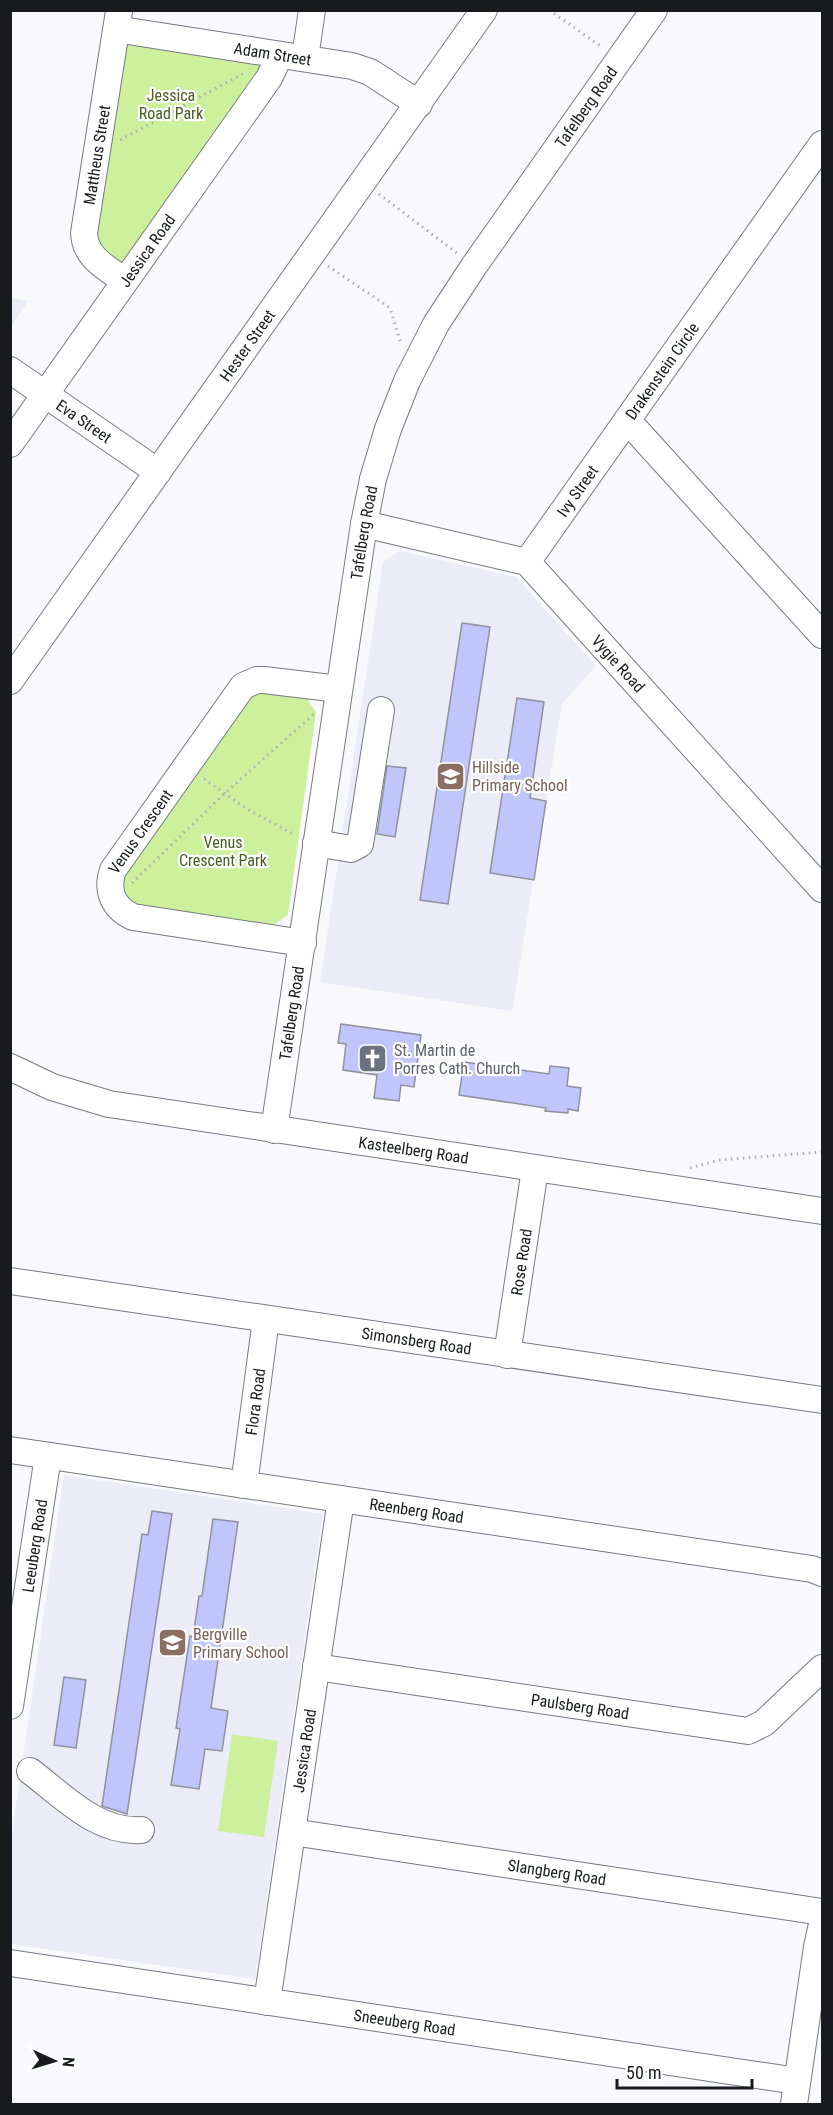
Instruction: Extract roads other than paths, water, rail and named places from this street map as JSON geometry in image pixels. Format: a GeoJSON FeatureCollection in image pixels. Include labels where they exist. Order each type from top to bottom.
{"type":"FeatureCollection","features":[{"type":"Feature","properties":{"kind":"street"},"geometry":{"type":"LineString","coordinates":[[305,58],[312,10]]}},
{"type":"Feature","properties":{"kind":"street","name":"Hester Street"},"geometry":{"type":"LineString","coordinates":[[10,681],[484,10]]}},
{"type":"Feature","properties":{"kind":"street","name":"Tafelberg Road"},"geometry":{"type":"LineString","coordinates":[[274,1130],[316,843],[331,688],[380,454],[407,381],[436,324],[474,266],[654,10]]}},
{"type":"Feature","properties":{"kind":"street","name":"Adam Street"},"geometry":{"type":"LineString","coordinates":[[118,19],[128,31],[361,68],[419,104]]}},
{"type":"Feature","properties":{"kind":"street","name":"Mattheus Street"},"geometry":{"type":"LineString","coordinates":[[118,19],[84,233],[85,244],[93,258],[126,281]]}},
{"type":"Feature","properties":{"kind":"street","name":"Jessica Road"},"geometry":{"type":"LineString","coordinates":[[10,444],[269,78],[280,55]]}},
{"type":"Feature","properties":{"kind":"street","name":"Drakenstein Circle"},"geometry":{"type":"LineString","coordinates":[[819,155],[627,420],[822,635]]}},
{"type":"Feature","properties":{"kind":"street","name":"Eva Street"},"geometry":{"type":"LineString","coordinates":[[10,370],[158,472]]}},
{"type":"Feature","properties":{"kind":"street","name":"Ivy Street"},"geometry":{"type":"LineString","coordinates":[[527,562],[627,420]]}},
{"type":"Feature","properties":{"kind":"street"},"geometry":{"type":"LineString","coordinates":[[364,524],[527,562]]}},
{"type":"Feature","properties":{"kind":"street","name":"Vygie Road"},"geometry":{"type":"LineString","coordinates":[[527,562],[822,890]]}},
{"type":"Feature","properties":{"kind":"street","name":"Venus Crescent"},"geometry":{"type":"LineString","coordinates":[[303,943],[133,917],[118,908],[110,885],[113,870],[237,692],[250,682],[264,680],[331,688]]}},
{"type":"Feature","properties":{"kind":"street"},"geometry":{"type":"LineString","coordinates":[[316,843],[351,849],[360,844],[381,710]]}},
{"type":"Feature","properties":{"kind":"street","name":"Kasteelberg Road"},"geometry":{"type":"LineString","coordinates":[[10,1067],[52,1087],[109,1104],[822,1211]]}},
{"type":"Feature","properties":{"kind":"street","name":"Rose Road"},"geometry":{"type":"LineString","coordinates":[[507,1354],[535,1169]]}},
{"type":"Feature","properties":{"kind":"street","name":"Simonsberg Road"},"geometry":{"type":"LineString","coordinates":[[10,1281],[822,1400]]}},
{"type":"Feature","properties":{"kind":"street","name":"Flora Road"},"geometry":{"type":"LineString","coordinates":[[244,1485],[266,1319]]}},
{"type":"Feature","properties":{"kind":"street","name":"Reenberg Road"},"geometry":{"type":"LineString","coordinates":[[10,1450],[800,1567],[822,1573]]}},
{"type":"Feature","properties":{"kind":"street","name":"Leeuberg Road"},"geometry":{"type":"LineString","coordinates":[[10,1706],[48,1456]]}},
{"type":"Feature","properties":{"kind":"street","name":"Jessica Road"},"geometry":{"type":"LineString","coordinates":[[267,2002],[341,1499]]}},
{"type":"Feature","properties":{"kind":"street","name":"Paulsberg Road"},"geometry":{"type":"LineString","coordinates":[[316,1667],[748,1731],[764,1723],[822,1668]]}},
{"type":"Feature","properties":{"kind":"street"},"geometry":{"type":"LineString","coordinates":[[26,1767],[105,1825],[126,1831],[141,1830]]}},
{"type":"Feature","properties":{"kind":"street","name":"Slangberg Road"},"geometry":{"type":"LineString","coordinates":[[292,1832],[822,1912]]}},
{"type":"Feature","properties":{"kind":"street"},"geometry":{"type":"LineString","coordinates":[[796,2093],[822,1924]]}},
{"type":"Feature","properties":{"kind":"street","name":"Sneeuberg Road"},"geometry":{"type":"LineString","coordinates":[[10,1964],[267,2002],[796,2093]]}},
{"type":"Feature","properties":{"kind":"place","name":"Hillside Primary School"},"geometry":{"type":"Point","coordinates":[451,776]}},
{"type":"Feature","properties":{"kind":"place","name":"St. Martin de Porres Cath. Church"},"geometry":{"type":"Point","coordinates":[373,1059]}},
{"type":"Feature","properties":{"kind":"place","name":"Bergville Primary School"},"geometry":{"type":"Point","coordinates":[172,1643]}},
{"type":"Feature","properties":{"kind":"park label","name":"Jessica Road Park"},"geometry":{"type":"Point","coordinates":[171,104]}},
{"type":"Feature","properties":{"kind":"park label","name":"Venus Crescent Park"},"geometry":{"type":"Point","coordinates":[223,851]}}]}
